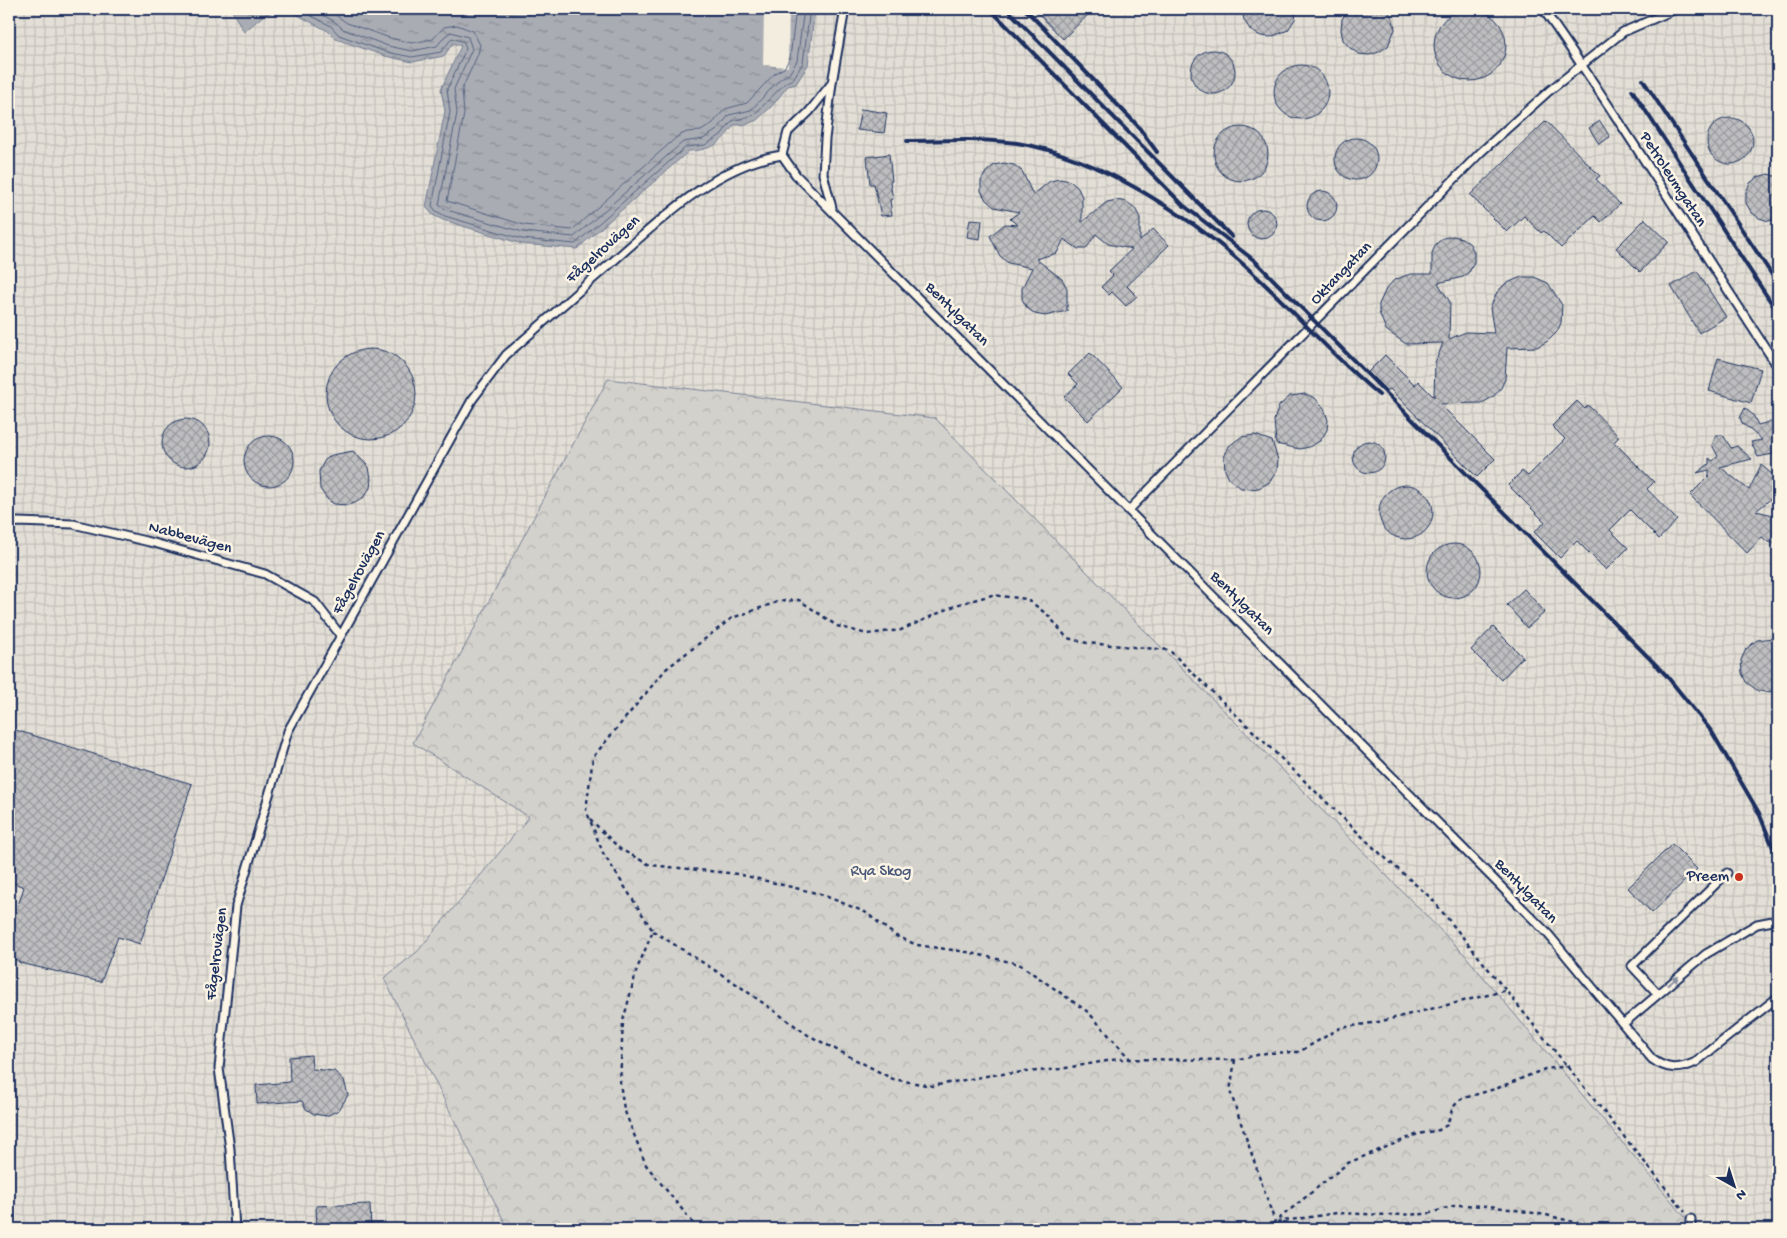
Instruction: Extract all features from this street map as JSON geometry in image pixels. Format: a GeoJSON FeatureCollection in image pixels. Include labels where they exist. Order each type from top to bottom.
{"type":"FeatureCollection","features":[{"type":"Feature","properties":{"kind":"lane"},"geometry":{"type":"LineString","coordinates":[[832,209],[823,174],[832,83],[845,9]]}},
{"type":"Feature","properties":{"kind":"lane","name":"Petroleumgatan"},"geometry":{"type":"LineString","coordinates":[[1543,9],[1582,64],[1778,366]]}},
{"type":"Feature","properties":{"kind":"lane","name":"Oktangatan"},"geometry":{"type":"LineString","coordinates":[[1129,510],[1481,152],[1582,64],[1622,32],[1676,9]]}},
{"type":"Feature","properties":{"kind":"lane"},"geometry":{"type":"LineString","coordinates":[[832,83],[809,112],[788,132],[782,155],[796,174],[832,209]]}},
{"type":"Feature","properties":{"kind":"lane","name":"Fågelrovägen"},"geometry":{"type":"LineString","coordinates":[[235,1229],[230,1149],[219,1068],[236,906],[288,731],[472,400],[506,355],[669,211],[750,163],[782,155]]}},
{"type":"Feature","properties":{"kind":"lane","name":"Bentylgatan"},"geometry":{"type":"LineString","coordinates":[[832,209],[1548,934],[1652,1059],[1662,1066],[1672,1069],[1685,1067],[1696,1062],[1778,997]]}},
{"type":"Feature","properties":{"kind":"lane","name":"Nabbevägen"},"geometry":{"type":"LineString","coordinates":[[9,524],[18,522],[72,524],[154,543],[265,574],[315,602],[341,636]]}},
{"type":"Feature","properties":{"kind":"lane"},"geometry":{"type":"LineString","coordinates":[[1658,994],[1632,966],[1727,873]]}},
{"type":"Feature","properties":{"kind":"lane"},"geometry":{"type":"LineString","coordinates":[[1622,1024],[1706,954],[1757,924],[1778,920]]}},
{"type":"Feature","properties":{"kind":"lane"},"geometry":{"type":"LineString","coordinates":[[1691,1219],[1691,1229]]}},
{"type":"Feature","properties":{"kind":"path"},"geometry":{"type":"LineString","coordinates":[[1508,990],[1378,1022],[1340,1028],[1299,1052],[1266,1053],[1235,1060],[1130,1060],[992,1075],[932,1086],[893,1079],[808,1035],[735,983],[653,931],[603,853],[588,817],[586,810],[594,757],[666,669],[732,618],[780,602],[799,600],[837,626],[867,634],[901,630],[959,604],[992,595],[1026,599],[1049,616],[1067,638],[1086,643],[1169,650],[1374,848],[1431,898],[1508,990],[1691,1219]]}},
{"type":"Feature","properties":{"kind":"path"},"geometry":{"type":"LineString","coordinates":[[588,817],[620,850],[650,865],[738,874],[820,894],[865,912],[896,936],[917,946],[967,952],[1020,964],[1088,1012],[1130,1060]]}},
{"type":"Feature","properties":{"kind":"path"},"geometry":{"type":"LineString","coordinates":[[653,931],[637,969],[623,1021],[620,1083],[624,1109],[646,1165],[698,1229]]}},
{"type":"Feature","properties":{"kind":"path"},"geometry":{"type":"LineString","coordinates":[[1235,1060],[1230,1091],[1275,1222]]}},
{"type":"Feature","properties":{"kind":"path"},"geometry":{"type":"LineString","coordinates":[[1266,1229],[1348,1163],[1418,1134],[1439,1130],[1447,1125],[1453,1107],[1461,1099],[1498,1088],[1545,1069],[1569,1066]]}},
{"type":"Feature","properties":{"kind":"path"},"geometry":{"type":"LineString","coordinates":[[1275,1222],[1337,1213],[1427,1214],[1457,1205],[1490,1206],[1546,1215],[1602,1229]]}},
{"type":"Feature","properties":{"kind":"shaded area"},"geometry":{"type":"Polygon","coordinates":[[[9,9],[231,9],[245,31],[264,15],[275,11],[292,12],[328,31],[336,39],[385,56],[412,62],[444,56],[453,43],[461,46],[442,89],[445,111],[426,207],[443,220],[522,244],[585,244],[615,214],[690,151],[706,150],[725,138],[734,125],[747,124],[772,106],[808,65],[815,9],[1778,9],[1778,1229],[1695,1229],[1464,954],[529,816],[417,952],[384,978],[508,1229],[9,1229],[9,9]]]}},
{"type":"Feature","properties":{"kind":"green space","name":"Rya Skog"},"geometry":{"type":"Polygon","coordinates":[[[608,379],[935,418],[1464,954],[1695,1229],[508,1229],[384,978],[417,952],[529,817],[413,743],[608,379]]]}},
{"type":"Feature","properties":{"kind":"water"},"geometry":{"type":"Polygon","coordinates":[[[231,9],[815,9],[808,65],[796,84],[788,86],[772,106],[757,120],[747,124],[734,125],[725,137],[715,145],[689,151],[577,249],[522,244],[443,220],[433,215],[426,207],[445,111],[441,89],[461,46],[453,43],[444,56],[412,62],[385,56],[336,39],[328,31],[292,12],[275,11],[264,15],[244,32],[231,9]]]}},
{"type":"Feature","properties":{"kind":"pier"},"geometry":{"type":"Polygon","coordinates":[[[764,9],[789,9],[788,67],[763,65],[764,9]]]}},
{"type":"Feature","properties":{"kind":"building"},"geometry":{"type":"Polygon","coordinates":[[[1034,9],[1094,9],[1063,39],[1034,9]]]}},
{"type":"Feature","properties":{"kind":"building"},"geometry":{"type":"Polygon","coordinates":[[[1242,9],[1297,9],[1295,19],[1288,30],[1271,37],[1261,36],[1251,31],[1244,20],[1242,9]]]}},
{"type":"Feature","properties":{"kind":"building"},"geometry":{"type":"Polygon","coordinates":[[[1348,9],[1387,9],[1393,19],[1395,29],[1388,46],[1379,52],[1369,55],[1359,54],[1350,48],[1343,40],[1341,30],[1342,19],[1348,9]]]}},
{"type":"Feature","properties":{"kind":"building"},"geometry":{"type":"Polygon","coordinates":[[[1470,9],[1490,15],[1500,25],[1506,45],[1500,65],[1490,75],[1470,81],[1450,75],[1440,65],[1434,45],[1440,25],[1450,15],[1470,9]]]}},
{"type":"Feature","properties":{"kind":"building"},"geometry":{"type":"Polygon","coordinates":[[[1209,50],[1217,50],[1229,56],[1235,72],[1229,88],[1217,94],[1209,94],[1197,88],[1191,76],[1191,68],[1197,56],[1209,50]]]}},
{"type":"Feature","properties":{"kind":"building"},"geometry":{"type":"Polygon","coordinates":[[[1296,65],[1306,65],[1316,69],[1324,77],[1328,92],[1324,107],[1316,115],[1306,119],[1296,119],[1286,115],[1278,107],[1274,97],[1274,87],[1278,77],[1286,69],[1296,65]]]}},
{"type":"Feature","properties":{"kind":"building"},"geometry":{"type":"Polygon","coordinates":[[[861,109],[887,113],[884,133],[857,130],[861,109]]]}},
{"type":"Feature","properties":{"kind":"building"},"geometry":{"type":"Polygon","coordinates":[[[1730,118],[1743,122],[1749,128],[1753,141],[1749,154],[1743,160],[1730,164],[1717,160],[1711,154],[1707,141],[1711,128],[1717,122],[1730,118]]]}},
{"type":"Feature","properties":{"kind":"building"},"geometry":{"type":"Polygon","coordinates":[[[1546,121],[1600,176],[1596,179],[1620,204],[1601,222],[1595,216],[1561,248],[1544,231],[1541,233],[1524,216],[1507,232],[1470,195],[1546,121]]]}},
{"type":"Feature","properties":{"kind":"building"},"geometry":{"type":"Polygon","coordinates":[[[1600,121],[1610,137],[1599,144],[1589,128],[1600,121]]]}},
{"type":"Feature","properties":{"kind":"building"},"geometry":{"type":"Polygon","coordinates":[[[1236,127],[1246,127],[1256,131],[1264,139],[1268,154],[1264,169],[1256,177],[1246,181],[1236,181],[1226,177],[1218,169],[1214,159],[1214,149],[1218,139],[1226,131],[1236,127]]]}},
{"type":"Feature","properties":{"kind":"building"},"geometry":{"type":"Polygon","coordinates":[[[1356,138],[1371,144],[1377,159],[1371,174],[1356,180],[1341,174],[1335,159],[1341,144],[1356,138]]]}},
{"type":"Feature","properties":{"kind":"building"},"geometry":{"type":"Polygon","coordinates":[[[889,154],[893,199],[890,200],[892,215],[881,216],[874,184],[870,184],[867,157],[889,154]]]}},
{"type":"Feature","properties":{"kind":"building"},"geometry":{"type":"Polygon","coordinates":[[[1004,163],[1014,165],[1022,171],[1033,195],[1050,181],[1060,179],[1070,181],[1078,188],[1082,197],[1082,222],[1107,202],[1117,200],[1127,202],[1135,208],[1140,218],[1140,241],[1153,229],[1169,245],[1127,286],[1137,296],[1126,306],[1112,292],[1109,295],[1101,287],[1113,275],[1109,271],[1132,249],[1108,244],[1096,234],[1086,249],[1078,249],[1064,239],[1057,253],[1036,259],[1062,279],[1067,288],[1067,311],[1045,316],[1035,314],[1027,308],[1022,299],[1022,288],[1032,268],[1008,263],[1000,256],[990,236],[1005,224],[1018,225],[1010,219],[1019,212],[994,207],[986,200],[981,191],[981,181],[986,172],[994,165],[1004,163]]]}},
{"type":"Feature","properties":{"kind":"building"},"geometry":{"type":"Polygon","coordinates":[[[1768,174],[1778,177],[1778,218],[1769,221],[1759,218],[1751,212],[1746,203],[1746,192],[1750,183],[1758,177],[1768,174]]]}},
{"type":"Feature","properties":{"kind":"building"},"geometry":{"type":"Polygon","coordinates":[[[1322,191],[1333,195],[1337,206],[1333,217],[1322,221],[1311,217],[1307,206],[1311,195],[1322,191]]]}},
{"type":"Feature","properties":{"kind":"building"},"geometry":{"type":"Polygon","coordinates":[[[1262,209],[1273,213],[1277,224],[1273,235],[1262,239],[1251,235],[1247,224],[1251,213],[1262,209]]]}},
{"type":"Feature","properties":{"kind":"building"},"geometry":{"type":"Polygon","coordinates":[[[970,219],[982,220],[980,239],[967,237],[970,219]]]}},
{"type":"Feature","properties":{"kind":"building"},"geometry":{"type":"Polygon","coordinates":[[[1645,219],[1669,242],[1640,272],[1616,248],[1645,219]]]}},
{"type":"Feature","properties":{"kind":"building"},"geometry":{"type":"Polygon","coordinates":[[[1453,236],[1462,238],[1470,244],[1474,252],[1474,262],[1470,271],[1463,277],[1438,283],[1450,302],[1449,339],[1466,332],[1494,333],[1490,308],[1497,292],[1505,284],[1521,277],[1534,277],[1548,283],[1562,305],[1561,323],[1557,332],[1548,341],[1537,347],[1507,348],[1505,379],[1501,388],[1493,397],[1482,403],[1440,404],[1495,459],[1477,477],[1390,389],[1387,391],[1368,372],[1385,355],[1415,385],[1418,381],[1434,397],[1435,363],[1443,343],[1406,344],[1386,330],[1379,312],[1379,304],[1386,289],[1394,280],[1410,274],[1432,274],[1432,253],[1436,244],[1443,238],[1453,236]]]}},
{"type":"Feature","properties":{"kind":"building"},"geometry":{"type":"Polygon","coordinates":[[[1697,271],[1726,317],[1699,333],[1671,286],[1697,271]]]}},
{"type":"Feature","properties":{"kind":"building"},"geometry":{"type":"Polygon","coordinates":[[[371,349],[388,352],[403,362],[413,377],[416,394],[413,411],[403,426],[388,436],[371,439],[354,436],[339,426],[329,411],[326,394],[329,377],[339,362],[354,352],[371,349]]]}},
{"type":"Feature","properties":{"kind":"building"},"geometry":{"type":"Polygon","coordinates":[[[1090,353],[1123,387],[1088,421],[1064,397],[1078,384],[1068,374],[1090,353]]]}},
{"type":"Feature","properties":{"kind":"building"},"geometry":{"type":"Polygon","coordinates":[[[1718,358],[1761,369],[1751,403],[1709,391],[1718,358]]]}},
{"type":"Feature","properties":{"kind":"building"},"geometry":{"type":"Polygon","coordinates":[[[1305,394],[1315,398],[1324,408],[1328,420],[1327,430],[1320,441],[1309,447],[1300,449],[1276,444],[1274,420],[1279,406],[1290,396],[1305,394]]]}},
{"type":"Feature","properties":{"kind":"building"},"geometry":{"type":"Polygon","coordinates":[[[1577,401],[1585,409],[1588,405],[1619,437],[1614,442],[1654,482],[1647,489],[1677,520],[1659,539],[1630,510],[1610,530],[1628,548],[1606,570],[1577,541],[1560,558],[1534,532],[1545,522],[1508,485],[1522,471],[1528,476],[1565,439],[1552,426],[1577,401]]]}},
{"type":"Feature","properties":{"kind":"building"},"geometry":{"type":"Polygon","coordinates":[[[1745,408],[1753,415],[1758,425],[1769,422],[1778,424],[1778,453],[1758,457],[1751,442],[1762,440],[1742,423],[1740,418],[1745,408]]]}},
{"type":"Feature","properties":{"kind":"building"},"geometry":{"type":"Polygon","coordinates":[[[181,419],[191,419],[200,423],[206,429],[210,443],[206,457],[200,463],[191,467],[181,467],[172,463],[166,457],[162,448],[162,438],[166,429],[172,423],[181,419]]]}},
{"type":"Feature","properties":{"kind":"building"},"geometry":{"type":"Polygon","coordinates":[[[1255,435],[1272,441],[1278,460],[1277,470],[1270,482],[1259,488],[1241,488],[1229,479],[1225,470],[1224,457],[1229,446],[1241,437],[1255,435]]]}},
{"type":"Feature","properties":{"kind":"building"},"geometry":{"type":"Polygon","coordinates":[[[1716,435],[1723,435],[1731,448],[1737,446],[1752,459],[1720,467],[1749,490],[1761,465],[1778,479],[1778,493],[1756,511],[1778,516],[1778,544],[1768,542],[1762,537],[1747,553],[1690,495],[1709,476],[1709,470],[1697,473],[1709,464],[1709,458],[1713,461],[1718,456],[1712,445],[1716,435]]]}},
{"type":"Feature","properties":{"kind":"building"},"geometry":{"type":"Polygon","coordinates":[[[269,436],[278,438],[289,447],[294,461],[292,470],[283,481],[269,486],[260,484],[249,475],[244,461],[246,452],[255,441],[269,436]]]}},
{"type":"Feature","properties":{"kind":"building"},"geometry":{"type":"Polygon","coordinates":[[[1369,441],[1381,445],[1385,457],[1381,469],[1369,473],[1357,469],[1353,457],[1357,445],[1369,441]]]}},
{"type":"Feature","properties":{"kind":"building"},"geometry":{"type":"Polygon","coordinates":[[[353,451],[369,467],[370,488],[363,498],[355,503],[347,505],[334,504],[327,499],[320,489],[319,471],[325,460],[332,455],[353,451]]]}},
{"type":"Feature","properties":{"kind":"building"},"geometry":{"type":"Polygon","coordinates":[[[1406,485],[1416,487],[1425,493],[1431,502],[1433,512],[1431,522],[1425,531],[1416,537],[1406,539],[1396,537],[1387,531],[1381,522],[1379,512],[1381,502],[1387,493],[1396,487],[1406,485]]]}},
{"type":"Feature","properties":{"kind":"building"},"geometry":{"type":"Polygon","coordinates":[[[1454,544],[1464,546],[1473,552],[1479,561],[1481,571],[1479,581],[1473,590],[1464,596],[1454,598],[1444,596],[1435,590],[1429,581],[1427,571],[1429,561],[1435,552],[1444,546],[1454,544]]]}},
{"type":"Feature","properties":{"kind":"building"},"geometry":{"type":"Polygon","coordinates":[[[1524,589],[1545,612],[1527,628],[1507,605],[1524,589]]]}},
{"type":"Feature","properties":{"kind":"building"},"geometry":{"type":"Polygon","coordinates":[[[1493,627],[1523,657],[1501,680],[1471,650],[1493,627]]]}},
{"type":"Feature","properties":{"kind":"building"},"geometry":{"type":"Polygon","coordinates":[[[1772,638],[1778,641],[1778,691],[1758,691],[1746,682],[1742,673],[1741,660],[1746,649],[1757,640],[1772,638]]]}},
{"type":"Feature","properties":{"kind":"building"},"geometry":{"type":"Polygon","coordinates":[[[9,728],[192,784],[140,944],[118,937],[101,982],[20,963],[9,954],[9,933],[24,887],[9,881],[9,728]]]}},
{"type":"Feature","properties":{"kind":"building"},"geometry":{"type":"Polygon","coordinates":[[[1672,844],[1697,869],[1652,913],[1628,888],[1672,844]]]}},
{"type":"Feature","properties":{"kind":"building"},"geometry":{"type":"Polygon","coordinates":[[[311,1055],[312,1069],[334,1071],[344,1080],[348,1095],[339,1110],[326,1116],[314,1114],[306,1109],[302,1101],[257,1104],[256,1085],[290,1082],[289,1057],[311,1055]]]}},
{"type":"Feature","properties":{"kind":"building"},"geometry":{"type":"Polygon","coordinates":[[[370,1204],[371,1229],[317,1229],[316,1206],[370,1204]]]}},
{"type":"Feature","properties":{"kind":"railway"},"geometry":{"type":"LineString","coordinates":[[990,9],[1183,205],[1255,261],[1666,675],[1712,732],[1759,813],[1778,860]]}},
{"type":"Feature","properties":{"kind":"railway"},"geometry":{"type":"LineString","coordinates":[[1007,9],[1232,237]]}},
{"type":"Feature","properties":{"kind":"railway"},"geometry":{"type":"LineString","coordinates":[[1025,9],[1137,125],[1157,152]]}},
{"type":"Feature","properties":{"kind":"railway"},"geometry":{"type":"LineString","coordinates":[[1643,80],[1778,284]]}},
{"type":"Feature","properties":{"kind":"railway"},"geometry":{"type":"LineString","coordinates":[[1632,90],[1778,313]]}},
{"type":"Feature","properties":{"kind":"railway"},"geometry":{"type":"LineString","coordinates":[[907,141],[975,140],[1017,143],[1048,150],[1080,161],[1145,193],[1176,212],[1232,254],[1379,395]]}},
{"type":"Feature","properties":{"kind":"place","name":"Preem"},"geometry":{"type":"Point","coordinates":[1739,877]}}]}
